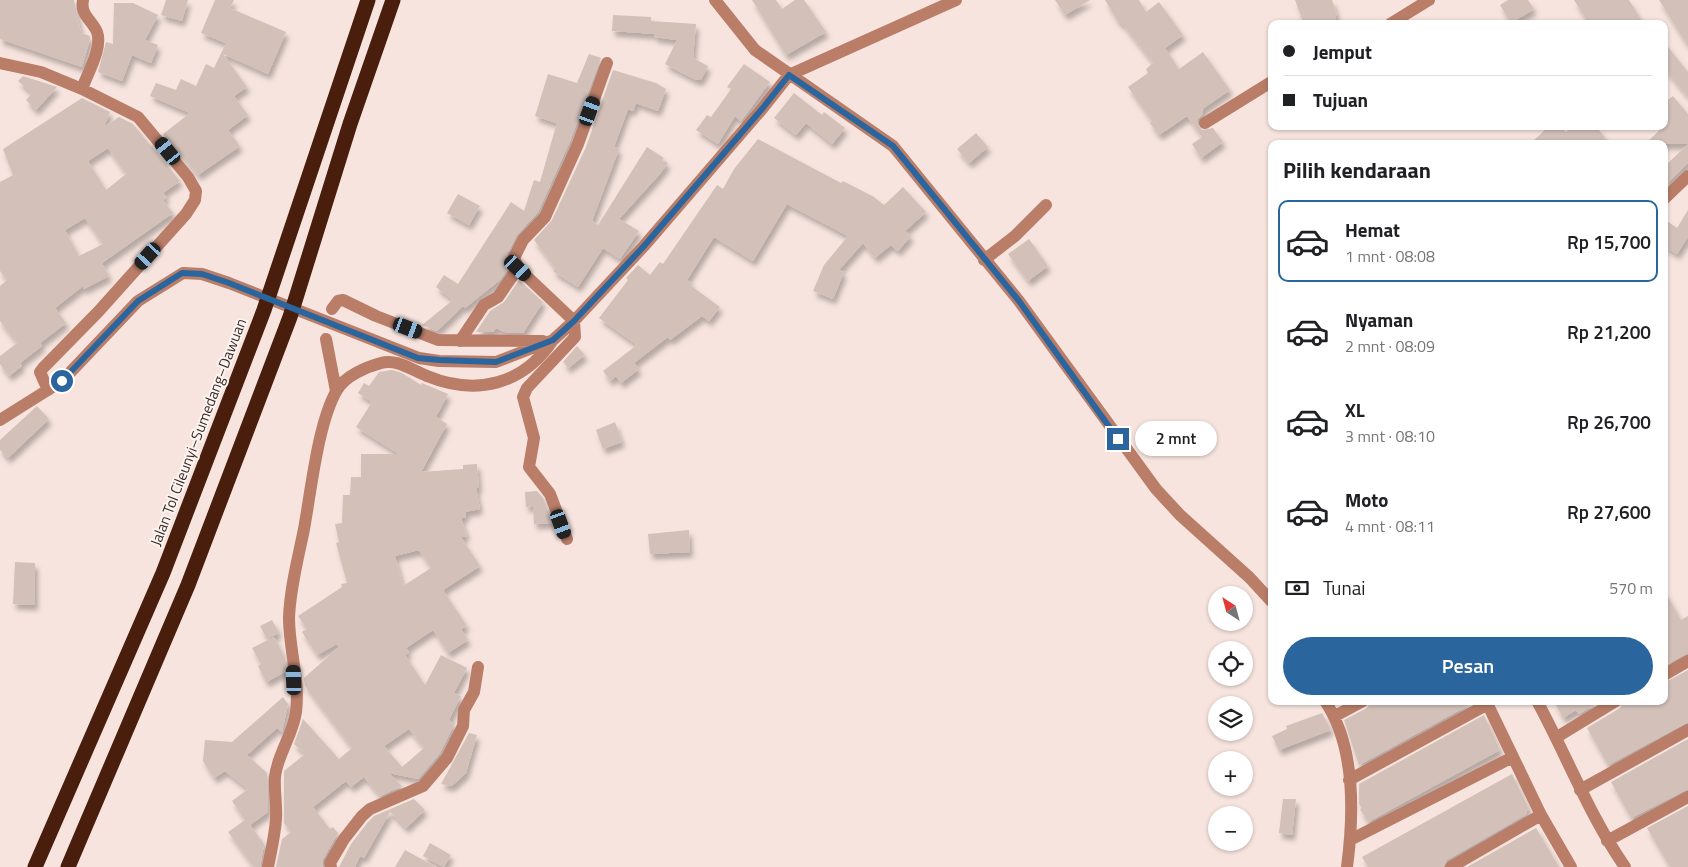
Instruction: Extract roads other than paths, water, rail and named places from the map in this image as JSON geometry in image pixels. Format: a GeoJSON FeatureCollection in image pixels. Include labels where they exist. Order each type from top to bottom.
{"type":"FeatureCollection","features":[{"type":"Feature","properties":{"kind":"highway","name":"Jalan Tol Cileunyi–Sumedang–Dawuan"},"geometry":{"type":"LineString","coordinates":[[35,867],[163,573],[257,328],[368,0]]}},
{"type":"Feature","properties":{"kind":"highway"},"geometry":{"type":"LineString","coordinates":[[68,867],[188,585],[290,317],[350,124],[393,0]]}},
{"type":"Feature","properties":{"kind":"street"},"geometry":{"type":"LineString","coordinates":[[82,90],[99,44],[97,32],[86,19],[82,6],[83,0]]}},
{"type":"Feature","properties":{"kind":"street"},"geometry":{"type":"LineString","coordinates":[[715,0],[755,50],[893,146],[1019,301],[1156,489],[1180,515],[1250,578],[1268,598]]}},
{"type":"Feature","properties":{"kind":"street"},"geometry":{"type":"LineString","coordinates":[[268,867],[276,819],[275,776],[296,712],[293,650],[289,620],[292,588],[317,456],[326,419],[336,391],[343,381],[382,362],[399,364],[428,377],[450,383],[473,386],[490,384],[516,376],[539,359],[553,340],[574,321],[644,246],[789,75],[956,0]]}},
{"type":"Feature","properties":{"kind":"street"},"geometry":{"type":"LineString","coordinates":[[1397,20],[1430,0]]}},
{"type":"Feature","properties":{"kind":"street"},"geometry":{"type":"LineString","coordinates":[[0,63],[41,72],[138,117],[188,176],[196,190],[195,200],[186,214],[98,312],[40,372],[48,390]]}},
{"type":"Feature","properties":{"kind":"street"},"geometry":{"type":"LineString","coordinates":[[566,539],[550,494],[529,467],[534,438],[523,397],[527,388],[575,337],[574,321],[518,268],[514,258],[523,240],[545,217],[578,144],[607,63]]}},
{"type":"Feature","properties":{"kind":"street"},"geometry":{"type":"LineString","coordinates":[[1205,123],[1268,84]]}},
{"type":"Feature","properties":{"kind":"street"},"geometry":{"type":"LineString","coordinates":[[1668,195],[1688,176]]}},
{"type":"Feature","properties":{"kind":"street"},"geometry":{"type":"LineString","coordinates":[[984,260],[1015,236],[1046,205]]}},
{"type":"Feature","properties":{"kind":"street"},"geometry":{"type":"LineString","coordinates":[[460,341],[484,305],[498,297],[518,268]]}},
{"type":"Feature","properties":{"kind":"street"},"geometry":{"type":"LineString","coordinates":[[0,420],[62,381],[138,301],[182,273],[202,274],[239,287],[353,330],[418,358],[496,362],[553,340]]}},
{"type":"Feature","properties":{"kind":"street"},"geometry":{"type":"LineString","coordinates":[[332,309],[338,301],[343,300],[376,316],[438,340],[553,340]]}},
{"type":"Feature","properties":{"kind":"street"},"geometry":{"type":"LineString","coordinates":[[98,312],[113,326]]}},
{"type":"Feature","properties":{"kind":"street"},"geometry":{"type":"LineString","coordinates":[[326,339],[336,391]]}},
{"type":"Feature","properties":{"kind":"street"},"geometry":{"type":"LineString","coordinates":[[1668,673],[1688,661]]}},
{"type":"Feature","properties":{"kind":"street"},"geometry":{"type":"LineString","coordinates":[[331,867],[330,863],[344,839],[362,816],[375,807],[423,786],[448,758],[463,726],[464,710],[474,692],[478,667]]}},
{"type":"Feature","properties":{"kind":"street"},"geometry":{"type":"LineString","coordinates":[[1328,705],[1335,716],[1344,746],[1349,780],[1350,840],[1347,867]]}},
{"type":"Feature","properties":{"kind":"street"},"geometry":{"type":"LineString","coordinates":[[1335,716],[1356,705]]}},
{"type":"Feature","properties":{"kind":"street"},"geometry":{"type":"LineString","coordinates":[[1349,780],[1483,705]]}},
{"type":"Feature","properties":{"kind":"street"},"geometry":{"type":"LineString","coordinates":[[1488,705],[1541,815],[1570,867]]}},
{"type":"Feature","properties":{"kind":"street"},"geometry":{"type":"LineString","coordinates":[[1539,705],[1557,737],[1580,790],[1608,841],[1625,867]]}},
{"type":"Feature","properties":{"kind":"street"},"geometry":{"type":"LineString","coordinates":[[1557,737],[1609,705]]}},
{"type":"Feature","properties":{"kind":"street"},"geometry":{"type":"LineString","coordinates":[[1580,790],[1688,730]]}},
{"type":"Feature","properties":{"kind":"street"},"geometry":{"type":"LineString","coordinates":[[1350,840],[1513,757]]}},
{"type":"Feature","properties":{"kind":"street"},"geometry":{"type":"LineString","coordinates":[[1608,841],[1688,798]]}},
{"type":"Feature","properties":{"kind":"street"},"geometry":{"type":"LineString","coordinates":[[1451,867],[1541,815]]}}]}
